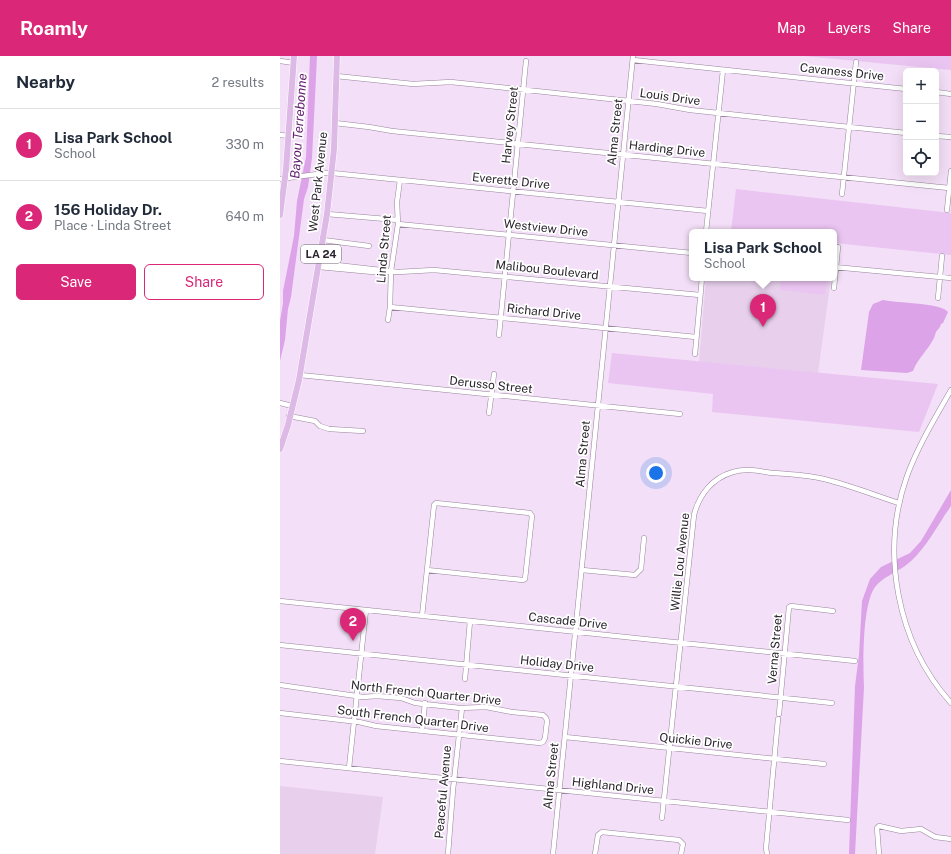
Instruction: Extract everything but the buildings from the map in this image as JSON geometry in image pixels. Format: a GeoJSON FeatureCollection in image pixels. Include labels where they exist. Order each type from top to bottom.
{"type":"FeatureCollection","features":[{"type":"Feature","properties":{"kind":"main road","name":"West Park Avenue"},"geometry":{"type":"LineString","coordinates":[[280,449],[288,425],[300,375],[328,214],[335,123],[337,56]]}},
{"type":"Feature","properties":{"kind":"main road"},"geometry":{"type":"LineString","coordinates":[[280,215],[282,179],[289,136],[294,59]]}},
{"type":"Feature","properties":{"kind":"street","name":"Cavaness Drive"},"geometry":{"type":"LineString","coordinates":[[633,58],[723,71],[903,89]]}},
{"type":"Feature","properties":{"kind":"street","name":"Alma Street"},"geometry":{"type":"LineString","coordinates":[[552,854],[576,632],[633,58]]}},
{"type":"Feature","properties":{"kind":"street"},"geometry":{"type":"LineString","coordinates":[[280,61],[294,59]]}},
{"type":"Feature","properties":{"kind":"street","name":"Harvey Street"},"geometry":{"type":"LineString","coordinates":[[499,335],[526,61]]}},
{"type":"Feature","properties":{"kind":"street"},"geometry":{"type":"LineString","coordinates":[[842,194],[856,62]]}},
{"type":"Feature","properties":{"kind":"street"},"geometry":{"type":"LineString","coordinates":[[706,229],[723,71]]}},
{"type":"Feature","properties":{"kind":"street","name":"Louis Drive"},"geometry":{"type":"LineString","coordinates":[[336,76],[413,84],[451,82],[903,133]]}},
{"type":"Feature","properties":{"kind":"street"},"geometry":{"type":"LineString","coordinates":[[939,92],[951,94]]}},
{"type":"Feature","properties":{"kind":"street","name":"Harding Drive"},"geometry":{"type":"LineString","coordinates":[[335,123],[392,131],[949,188]]}},
{"type":"Feature","properties":{"kind":"street"},"geometry":{"type":"LineString","coordinates":[[280,135],[289,136]]}},
{"type":"Feature","properties":{"kind":"street"},"geometry":{"type":"LineString","coordinates":[[939,136],[951,138]]}},
{"type":"Feature","properties":{"kind":"street"},"geometry":{"type":"LineString","coordinates":[[947,210],[951,171]]}},
{"type":"Feature","properties":{"kind":"street","name":"Everette Drive"},"geometry":{"type":"LineString","coordinates":[[282,179],[332,173],[708,211]]}},
{"type":"Feature","properties":{"kind":"street","name":"Linda Street"},"geometry":{"type":"LineString","coordinates":[[388,320],[390,307],[391,271],[398,222],[397,206],[400,180]]}},
{"type":"Feature","properties":{"kind":"street","name":"Westview Drive"},"geometry":{"type":"LineString","coordinates":[[328,214],[509,235],[689,253]]}},
{"type":"Feature","properties":{"kind":"street"},"geometry":{"type":"LineString","coordinates":[[323,240],[369,246]]}},
{"type":"Feature","properties":{"kind":"street"},"geometry":{"type":"LineString","coordinates":[[837,254],[838,247]]}},
{"type":"Feature","properties":{"kind":"street"},"geometry":{"type":"LineString","coordinates":[[938,298],[942,256]]}},
{"type":"Feature","properties":{"kind":"street","name":"Malibou Boulevard"},"geometry":{"type":"LineString","coordinates":[[319,265],[384,273],[391,271],[434,270],[700,295]]}},
{"type":"Feature","properties":{"kind":"street"},"geometry":{"type":"LineString","coordinates":[[837,267],[951,278]]}},
{"type":"Feature","properties":{"kind":"street"},"geometry":{"type":"LineString","coordinates":[[695,354],[702,281]]}},
{"type":"Feature","properties":{"kind":"street"},"geometry":{"type":"LineString","coordinates":[[834,281],[834,288]]}},
{"type":"Feature","properties":{"kind":"street","name":"Richard Drive"},"geometry":{"type":"LineString","coordinates":[[390,307],[696,337]]}},
{"type":"Feature","properties":{"kind":"street"},"geometry":{"type":"LineString","coordinates":[[489,413],[494,374]]}},
{"type":"Feature","properties":{"kind":"street","name":"Derusso Street"},"geometry":{"type":"LineString","coordinates":[[300,375],[680,414]]}},
{"type":"Feature","properties":{"kind":"street"},"geometry":{"type":"LineString","coordinates":[[951,390],[913,459],[906,477],[899,503],[895,530],[894,561],[895,576],[903,617],[918,654],[930,676],[951,703]]}},
{"type":"Feature","properties":{"kind":"street"},"geometry":{"type":"LineString","coordinates":[[280,403],[292,406]]}},
{"type":"Feature","properties":{"kind":"street"},"geometry":{"type":"LineString","coordinates":[[289,416],[315,421],[320,426],[329,429],[363,431]]}},
{"type":"Feature","properties":{"kind":"street","name":"Willie Lou Avenue"},"geometry":{"type":"LineString","coordinates":[[662,818],[694,515],[702,494],[716,480],[733,472],[746,470],[802,476],[836,483],[899,503]]}},
{"type":"Feature","properties":{"kind":"street"},"geometry":{"type":"LineString","coordinates":[[422,616],[434,505],[436,503],[530,513],[532,516],[525,579],[522,580],[427,570]]}},
{"type":"Feature","properties":{"kind":"street"},"geometry":{"type":"LineString","coordinates":[[582,570],[635,575],[640,569],[644,538]]}},
{"type":"Feature","properties":{"kind":"street","name":"Cascade Drive"},"geometry":{"type":"LineString","coordinates":[[280,601],[855,661]]}},
{"type":"Feature","properties":{"kind":"street","name":"Verna Street"},"geometry":{"type":"LineString","coordinates":[[767,854],[766,848],[769,812],[789,608],[790,606],[833,610]]}},
{"type":"Feature","properties":{"kind":"street"},"geometry":{"type":"LineString","coordinates":[[349,768],[366,610]]}},
{"type":"Feature","properties":{"kind":"street"},"geometry":{"type":"LineString","coordinates":[[465,678],[470,621]]}},
{"type":"Feature","properties":{"kind":"street","name":"Holiday Drive"},"geometry":{"type":"LineString","coordinates":[[280,645],[832,703]]}},
{"type":"Feature","properties":{"kind":"street","name":"North French Quarter Drive"},"geometry":{"type":"LineString","coordinates":[[280,685],[356,696],[400,698],[415,703],[462,708],[486,707],[512,712],[543,715],[546,718],[545,738],[543,742]]}},
{"type":"Feature","properties":{"kind":"street"},"geometry":{"type":"LineString","coordinates":[[422,731],[425,703]]}},
{"type":"Feature","properties":{"kind":"street","name":"Peaceful Avenue"},"geometry":{"type":"LineString","coordinates":[[448,854],[462,708]]}},
{"type":"Feature","properties":{"kind":"street","name":"South French Quarter Drive"},"geometry":{"type":"LineString","coordinates":[[280,713],[354,721],[376,726],[540,743],[543,742]]}},
{"type":"Feature","properties":{"kind":"street","name":"Quickie Drive"},"geometry":{"type":"LineString","coordinates":[[564,737],[824,764]]}},
{"type":"Feature","properties":{"kind":"street","name":"Highland Drive"},"geometry":{"type":"LineString","coordinates":[[280,761],[848,820]]}},
{"type":"Feature","properties":{"kind":"street"},"geometry":{"type":"LineString","coordinates":[[879,854],[877,828],[879,826],[901,831],[920,829],[935,837],[951,839]]}},
{"type":"Feature","properties":{"kind":"street"},"geometry":{"type":"LineString","coordinates":[[595,854],[598,835],[602,832],[679,840],[683,844],[681,854]]}},
{"type":"Feature","properties":{"kind":"shaded area"},"geometry":{"type":"Polygon","coordinates":[[[310,56],[317,56],[312,158],[308,187],[304,199],[285,340],[280,361],[280,321],[283,291],[294,236],[297,201],[306,157],[310,56]]]}},
{"type":"Feature","properties":{"kind":"shaded area"},"geometry":{"type":"Polygon","coordinates":[[[804,56],[951,56],[951,70],[804,56]]]}},
{"type":"Feature","properties":{"kind":"shaded area"},"geometry":{"type":"Polygon","coordinates":[[[736,189],[951,213],[951,255],[837,243],[837,229],[731,229],[736,189]]]}},
{"type":"Feature","properties":{"kind":"shaded area"},"geometry":{"type":"Polygon","coordinates":[[[706,281],[831,281],[818,373],[699,362],[706,281]]]}},
{"type":"Feature","properties":{"kind":"shaded area"},"geometry":{"type":"Polygon","coordinates":[[[781,281],[827,281],[825,295],[780,290],[781,281]]]}},
{"type":"Feature","properties":{"kind":"shaded area"},"geometry":{"type":"Polygon","coordinates":[[[883,300],[928,305],[944,309],[948,312],[932,342],[913,371],[907,373],[861,370],[869,312],[873,304],[883,300]]]}},
{"type":"Feature","properties":{"kind":"shaded area"},"geometry":{"type":"Polygon","coordinates":[[[612,353],[938,384],[919,432],[712,412],[713,394],[608,383],[612,353]]]}},
{"type":"Feature","properties":{"kind":"shaded area"},"geometry":{"type":"Polygon","coordinates":[[[951,490],[951,505],[926,544],[905,566],[878,584],[871,596],[864,636],[864,687],[855,854],[849,854],[855,686],[859,655],[862,601],[870,579],[881,567],[910,553],[921,541],[951,490]]]}},
{"type":"Feature","properties":{"kind":"shaded area"},"geometry":{"type":"Polygon","coordinates":[[[280,786],[383,797],[375,854],[280,854],[280,786]]]}},
{"type":"Feature","properties":{"kind":"place","name":"Lisa Park School"},"geometry":{"type":"Point","coordinates":[763,327]}},
{"type":"Feature","properties":{"kind":"place","name":"156 Holiday Dr."},"geometry":{"type":"Point","coordinates":[353,641]}},
{"type":"Feature","properties":{"kind":"water label","name":"Bayou Terrebonne"},"geometry":{"type":"Point","coordinates":[298,126]}}]}
